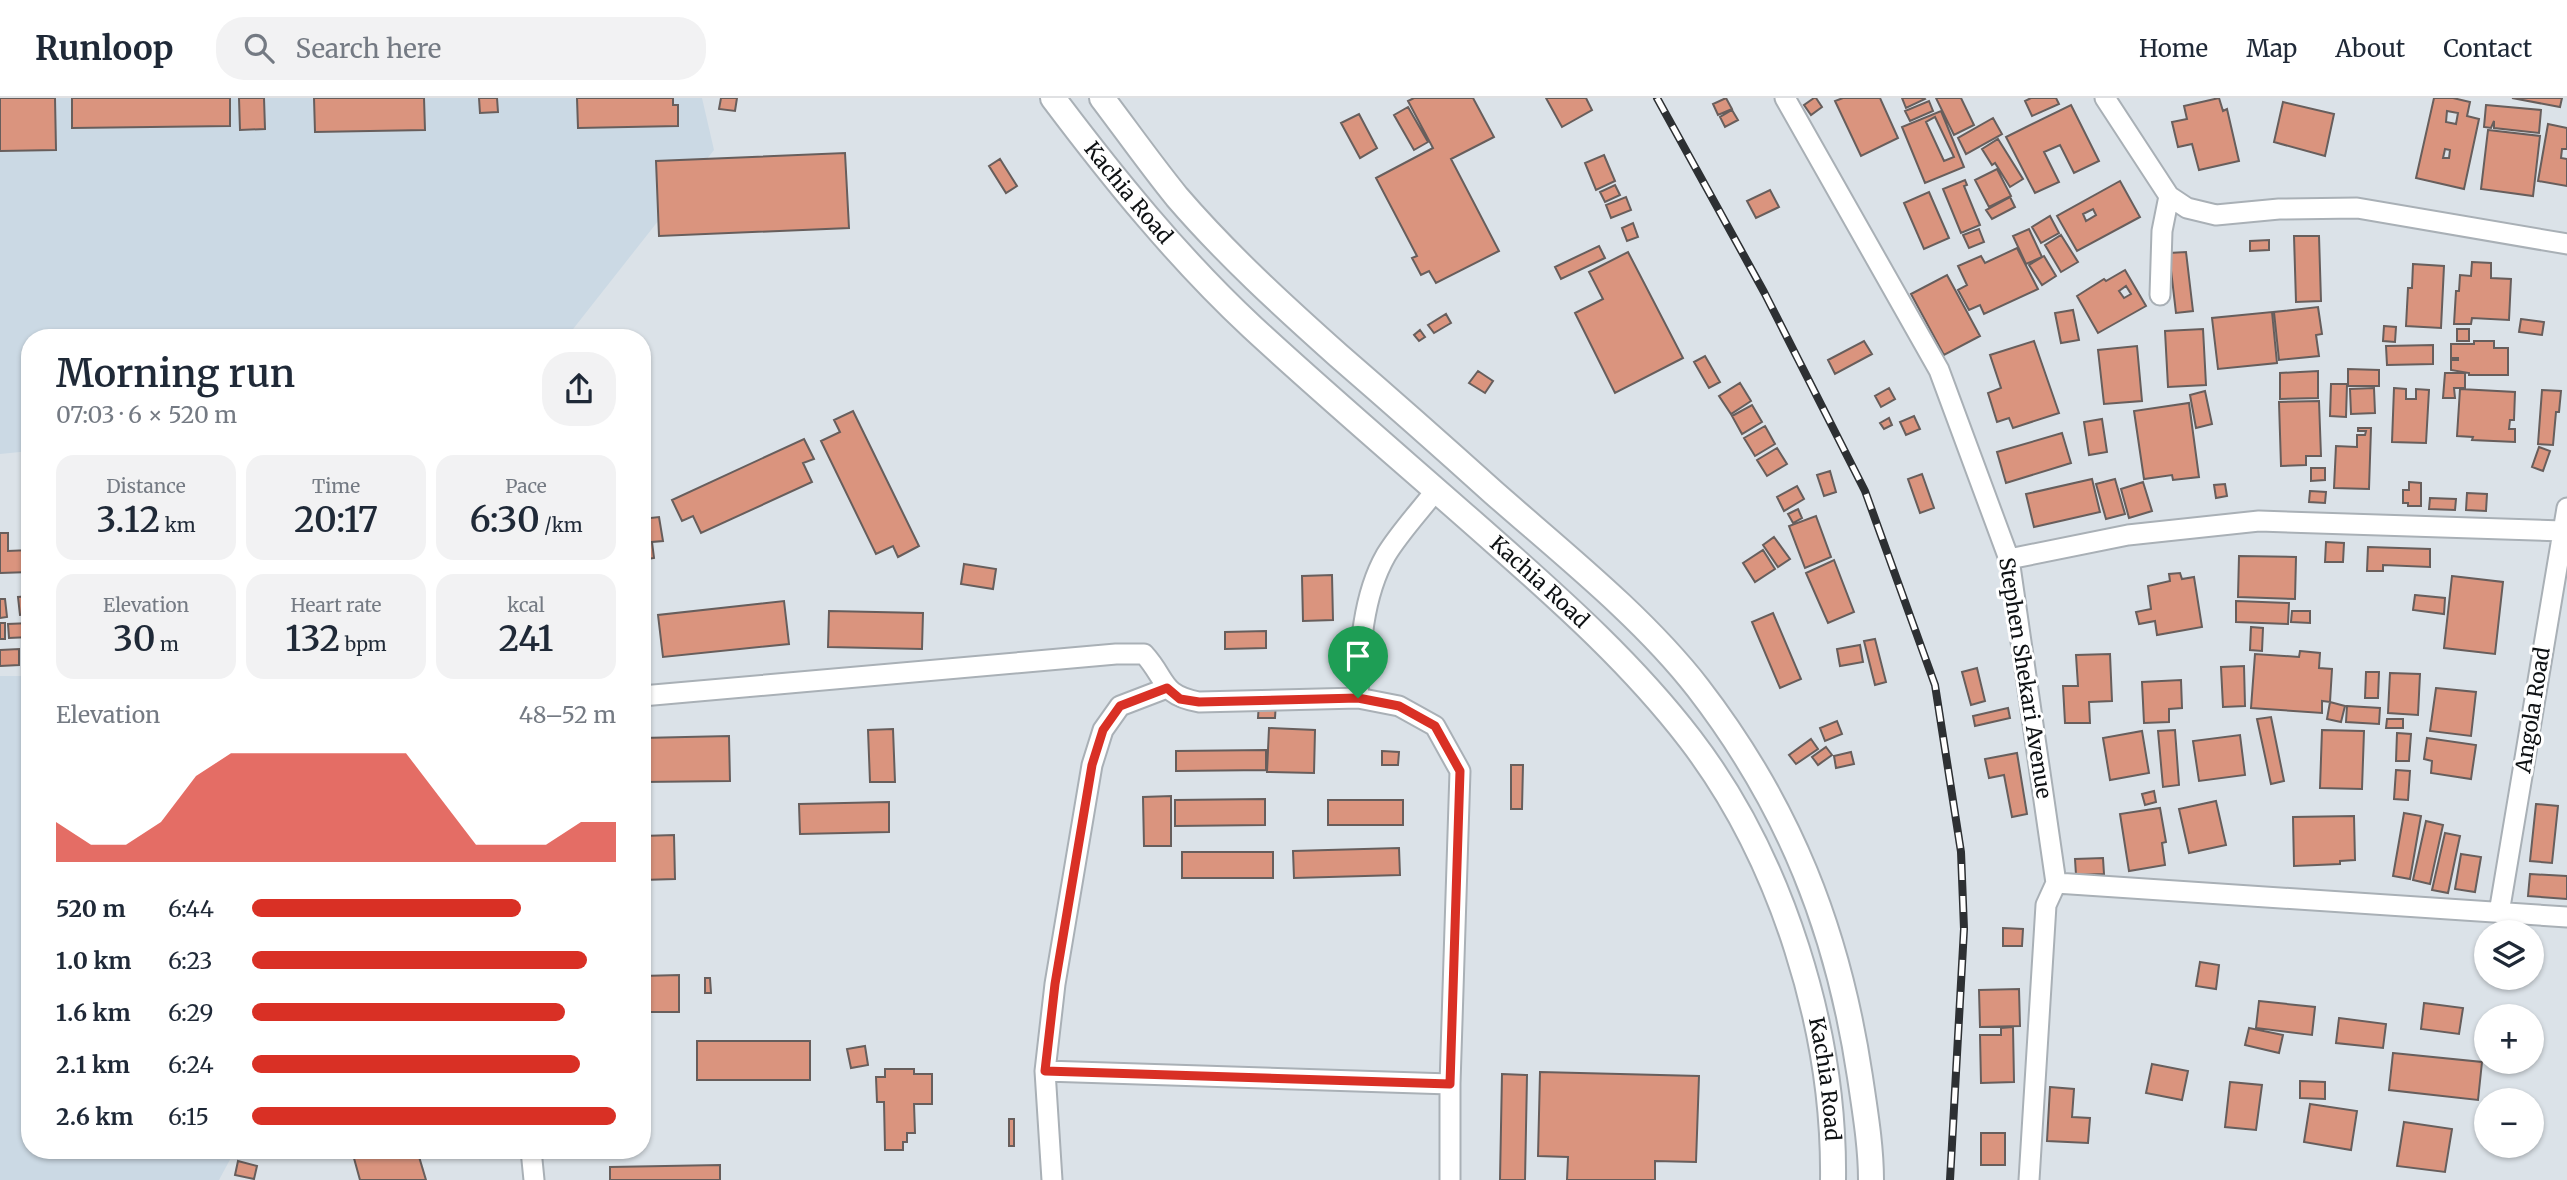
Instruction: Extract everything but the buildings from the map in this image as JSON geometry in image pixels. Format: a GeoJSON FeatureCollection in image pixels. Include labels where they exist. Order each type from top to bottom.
{"type":"FeatureCollection","features":[{"type":"Feature","properties":{"kind":"main road","name":"Kachia Road"},"geometry":{"type":"LineString","coordinates":[[1053,98],[1107,169],[1194,270],[1253,328],[1571,609],[1621,659],[1692,742],[1726,794],[1769,877],[1807,984],[1821,1040],[1829,1104],[1833,1180]]}},
{"type":"Feature","properties":{"kind":"main road","name":"Kachia Road"},"geometry":{"type":"LineString","coordinates":[[1102,98],[1178,197],[1221,243],[1286,308],[1600,587],[1696,685],[1726,727],[1760,780],[1793,841],[1819,904],[1841,976],[1854,1037],[1864,1102],[1871,1180]]}},
{"type":"Feature","properties":{"kind":"street","name":"Stephen Shekari Avenue"},"geometry":{"type":"LineString","coordinates":[[1785,98],[1939,370],[2009,559],[2056,883],[2046,905],[2029,1180]]}},
{"type":"Feature","properties":{"kind":"street"},"geometry":{"type":"LineString","coordinates":[[2105,98],[2169,197],[2188,208],[2216,215],[2279,209],[2357,208],[2567,244]]}},
{"type":"Feature","properties":{"kind":"street"},"geometry":{"type":"LineString","coordinates":[[2160,295],[2161,243],[2169,197]]}},
{"type":"Feature","properties":{"kind":"street"},"geometry":{"type":"LineString","coordinates":[[1358,698],[1361,641],[1375,576],[1388,552],[1436,490]]}},
{"type":"Feature","properties":{"kind":"street","name":"Angola Road"},"geometry":{"type":"LineString","coordinates":[[2499,913],[2567,508]]}},
{"type":"Feature","properties":{"kind":"street"},"geometry":{"type":"LineString","coordinates":[[2009,559],[2128,536],[2259,521],[2563,531]]}},
{"type":"Feature","properties":{"kind":"street"},"geometry":{"type":"LineString","coordinates":[[651,695],[1116,654],[1144,654],[1158,669],[1167,688],[1180,699],[1199,702],[1358,698],[1399,706],[1435,726],[1460,771],[1450,1084],[1450,1180]]}},
{"type":"Feature","properties":{"kind":"street"},"geometry":{"type":"LineString","coordinates":[[1052,1180],[1045,1071],[1055,984],[1092,765],[1103,730],[1120,706],[1167,688]]}},
{"type":"Feature","properties":{"kind":"street"},"geometry":{"type":"LineString","coordinates":[[2056,883],[2567,917]]}},
{"type":"Feature","properties":{"kind":"street"},"geometry":{"type":"LineString","coordinates":[[1045,1071],[1450,1084]]}},
{"type":"Feature","properties":{"kind":"street"},"geometry":{"type":"LineString","coordinates":[[532,1159],[534,1180]]}},
{"type":"Feature","properties":{"kind":"shaded area"},"geometry":{"type":"Polygon","coordinates":[[[0,98],[702,98],[714,150],[573,329],[21,329],[21,452],[0,454],[0,98]]]}},
{"type":"Feature","properties":{"kind":"shaded area"},"geometry":{"type":"Polygon","coordinates":[[[0,676],[21,676],[21,1159],[230,1159],[219,1180],[0,1180],[0,676]]]}},
{"type":"Feature","properties":{"kind":"railway"},"geometry":{"type":"LineString","coordinates":[[1657,98],[1764,292],[1865,491],[1935,685],[1961,852],[1964,929],[1950,1180]]}},
{"type":"Feature","properties":{"kind":"route"},"geometry":{"type":"LineString","coordinates":[[1167,688],[1180,699],[1199,702],[1358,698],[1399,706],[1435,726],[1460,771],[1450,1084],[1045,1071],[1055,984],[1092,765],[1103,730],[1120,706],[1167,688]]}}]}
